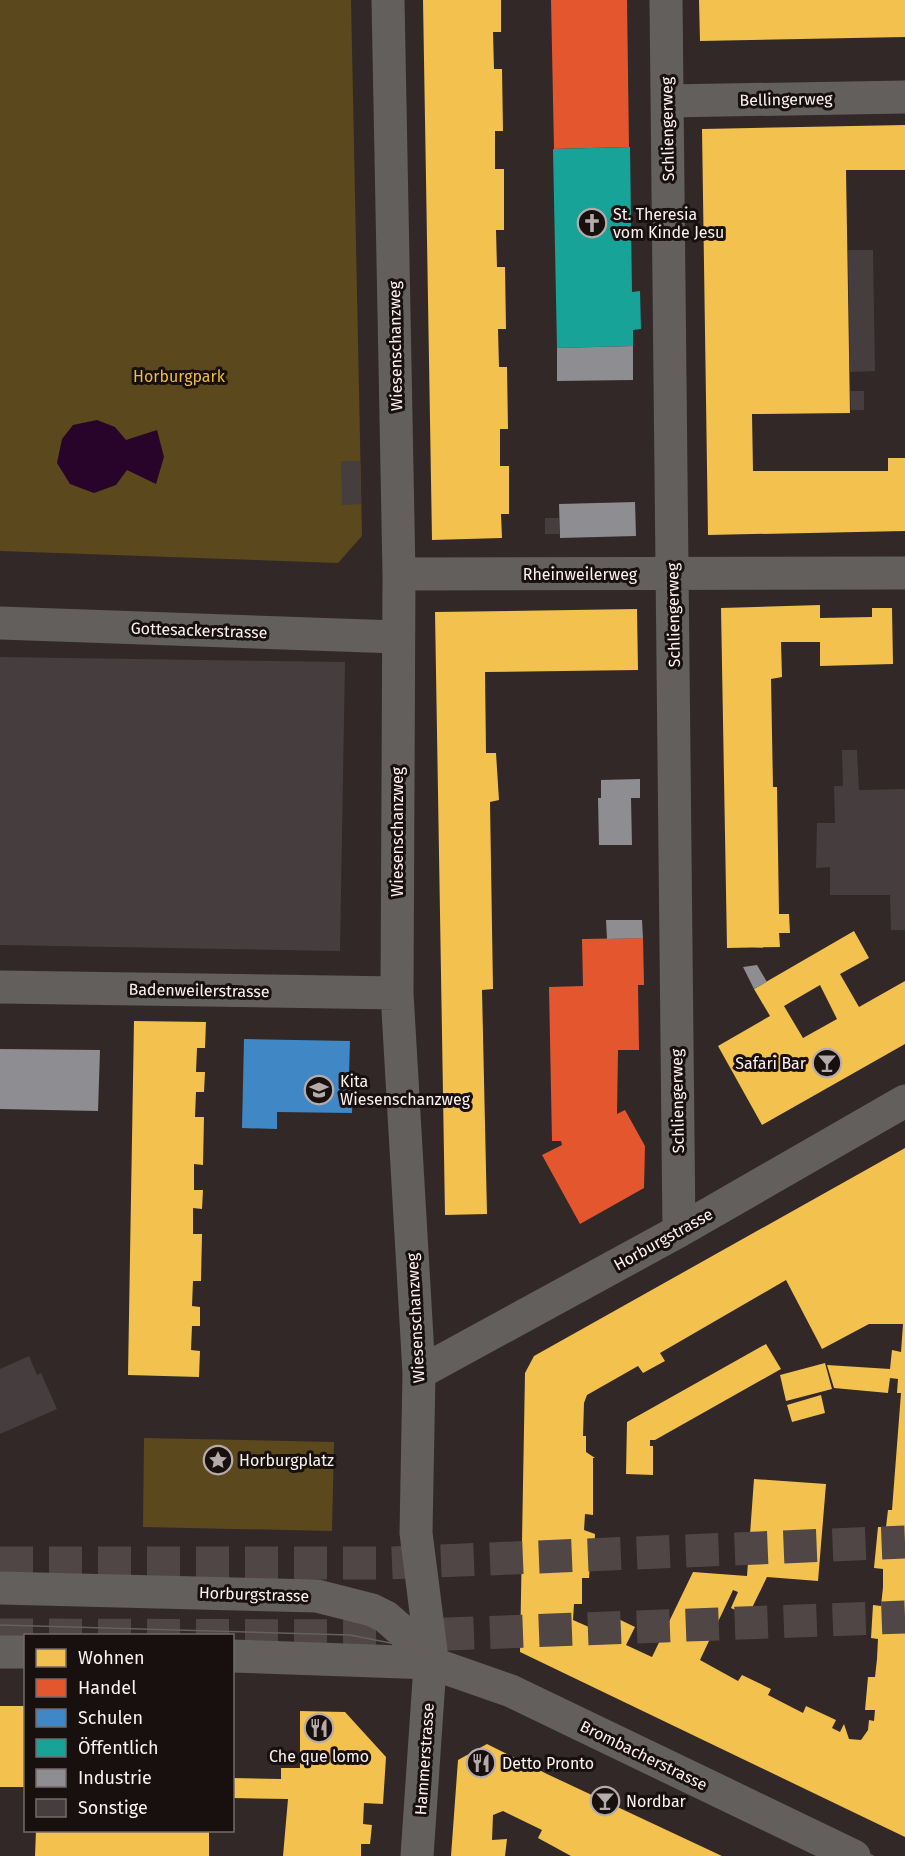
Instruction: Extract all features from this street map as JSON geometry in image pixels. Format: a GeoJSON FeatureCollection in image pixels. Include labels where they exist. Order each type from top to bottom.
{"type":"FeatureCollection","features":[{"type":"Feature","properties":{"kind":"street","name":"Wiesenschanzweg"},"geometry":{"type":"LineString","coordinates":[[388,0],[399,574],[398,993],[419,1372],[416,1533],[431,1663]]}},
{"type":"Feature","properties":{"kind":"street","name":"Schliengerweg"},"geometry":{"type":"LineString","coordinates":[[666,0],[679,1231]]}},
{"type":"Feature","properties":{"kind":"street","name":"Bellingerweg"},"geometry":{"type":"LineString","coordinates":[[667,101],[905,97]]}},
{"type":"Feature","properties":{"kind":"street","name":"Rheinweilerweg"},"geometry":{"type":"LineString","coordinates":[[399,574],[905,573]]}},
{"type":"Feature","properties":{"kind":"street","name":"Gottesackerstrasse"},"geometry":{"type":"LineString","coordinates":[[0,623],[398,637]]}},
{"type":"Feature","properties":{"kind":"street","name":"Badenweilerstrasse"},"geometry":{"type":"LineString","coordinates":[[0,987],[398,993]]}},
{"type":"Feature","properties":{"kind":"street","name":"Horburgstrasse"},"geometry":{"type":"LineString","coordinates":[[419,1372],[679,1231],[905,1101]]}},
{"type":"Feature","properties":{"kind":"street","name":"Horburgstrasse"},"geometry":{"type":"LineString","coordinates":[[0,1588],[317,1596],[372,1610],[386,1617],[410,1638],[431,1663]]}},
{"type":"Feature","properties":{"kind":"street"},"geometry":{"type":"LineString","coordinates":[[0,1652],[24,1652]]}},
{"type":"Feature","properties":{"kind":"street"},"geometry":{"type":"LineString","coordinates":[[234,1656],[431,1663]]}},
{"type":"Feature","properties":{"kind":"street","name":"Hammerstrasse"},"geometry":{"type":"LineString","coordinates":[[417,1856],[431,1663]]}},
{"type":"Feature","properties":{"kind":"street","name":"Brombacherstrasse"},"geometry":{"type":"LineString","coordinates":[[431,1663],[511,1691],[854,1856]]}},
{"type":"Feature","properties":{"kind":"green space","name":"Horburgpark"},"geometry":{"type":"Polygon","coordinates":[[[0,0],[351,0],[362,536],[338,563],[0,551],[0,0]]]}},
{"type":"Feature","properties":{"kind":"green space"},"geometry":{"type":"Polygon","coordinates":[[[144,1438],[334,1442],[332,1531],[143,1527],[144,1438]]]}},
{"type":"Feature","properties":{"kind":"shaded area"},"geometry":{"type":"Polygon","coordinates":[[[97,420],[115,427],[126,440],[157,430],[164,457],[156,484],[127,470],[116,485],[94,493],[70,484],[57,463],[62,439],[73,425],[97,420]]]}},
{"type":"Feature","properties":{"kind":"building: Wohnen"},"geometry":{"type":"Polygon","coordinates":[[[423,0],[501,0],[501,32],[493,32],[494,69],[502,69],[503,131],[495,131],[495,169],[504,169],[504,230],[496,230],[497,267],[505,267],[506,329],[498,329],[499,367],[507,367],[508,429],[500,429],[500,466],[509,466],[509,514],[501,514],[502,538],[432,540],[423,0]]]}},
{"type":"Feature","properties":{"kind":"building: Wohnen"},"geometry":{"type":"Polygon","coordinates":[[[699,0],[905,0],[905,37],[700,41],[699,0]]]}},
{"type":"Feature","properties":{"kind":"building: Wohnen"},"geometry":{"type":"Polygon","coordinates":[[[905,125],[905,170],[846,170],[850,413],[752,414],[753,471],[888,471],[888,458],[905,458],[905,531],[708,535],[702,129],[905,125]]]}},
{"type":"Feature","properties":{"kind":"building: Wohnen"},"geometry":{"type":"Polygon","coordinates":[[[820,605],[820,618],[872,617],[872,608],[892,608],[893,664],[820,666],[820,642],[781,642],[782,677],[771,679],[773,787],[777,787],[779,914],[789,914],[790,933],[779,933],[780,947],[727,948],[721,608],[820,605]]]}},
{"type":"Feature","properties":{"kind":"building: Wohnen"},"geometry":{"type":"Polygon","coordinates":[[[637,609],[638,670],[485,672],[486,753],[496,753],[499,800],[490,802],[493,989],[482,990],[487,1214],[445,1215],[435,612],[637,609]]]}},
{"type":"Feature","properties":{"kind":"building: Wohnen"},"geometry":{"type":"Polygon","coordinates":[[[854,931],[869,958],[840,974],[859,1007],[905,981],[905,1044],[762,1125],[718,1046],[770,1016],[754,989],[854,931]],[[820,985],[784,1006],[803,1038],[837,1019],[820,985]]]}},
{"type":"Feature","properties":{"kind":"building: Wohnen"},"geometry":{"type":"Polygon","coordinates":[[[134,1021],[206,1022],[205,1048],[197,1048],[196,1072],[205,1072],[204,1092],[196,1092],[195,1117],[204,1117],[203,1165],[194,1164],[194,1190],[203,1190],[202,1209],[193,1208],[193,1234],[202,1234],[201,1281],[193,1281],[192,1306],[200,1307],[200,1326],[192,1326],[191,1350],[200,1351],[199,1377],[128,1375],[134,1021]]]}},
{"type":"Feature","properties":{"kind":"building: Wohnen"},"geometry":{"type":"Polygon","coordinates":[[[905,1148],[905,1837],[520,1652],[525,1373],[534,1356],[905,1148]],[[786,1280],[660,1353],[665,1361],[643,1373],[638,1366],[587,1395],[584,1403],[583,1436],[586,1436],[586,1452],[595,1458],[593,1458],[593,1515],[585,1514],[584,1530],[595,1534],[594,1559],[598,1559],[598,1562],[590,1562],[589,1578],[582,1578],[582,1604],[574,1604],[573,1620],[598,1631],[606,1613],[635,1627],[626,1645],[652,1657],[693,1572],[747,1576],[754,1479],[826,1484],[818,1581],[767,1577],[748,1616],[731,1608],[738,1592],[733,1590],[700,1660],[738,1681],[742,1675],[771,1689],[768,1695],[803,1713],[806,1706],[836,1720],[832,1728],[840,1732],[844,1724],[849,1739],[861,1740],[868,1730],[869,1720],[874,1721],[875,1710],[865,1710],[868,1677],[875,1677],[878,1639],[871,1638],[873,1605],[881,1606],[883,1569],[874,1568],[878,1527],[886,1527],[888,1510],[892,1510],[901,1393],[897,1393],[898,1379],[890,1378],[888,1393],[834,1388],[827,1365],[890,1369],[892,1350],[901,1352],[903,1324],[869,1324],[822,1349],[786,1280]]]}},
{"type":"Feature","properties":{"kind":"building: Wohnen"},"geometry":{"type":"Polygon","coordinates":[[[766,1344],[781,1369],[655,1440],[650,1440],[650,1446],[653,1446],[653,1475],[626,1474],[627,1422],[766,1344]]]}},
{"type":"Feature","properties":{"kind":"building: Wohnen"},"geometry":{"type":"Polygon","coordinates":[[[825,1363],[832,1389],[786,1401],[780,1375],[825,1363]]]}},
{"type":"Feature","properties":{"kind":"building: Wohnen"},"geometry":{"type":"Polygon","coordinates":[[[821,1395],[825,1413],[792,1422],[787,1405],[821,1395]]]}},
{"type":"Feature","properties":{"kind":"building: Wohnen"},"geometry":{"type":"Polygon","coordinates":[[[0,1706],[24,1706],[24,1787],[0,1787],[0,1706]]]}},
{"type":"Feature","properties":{"kind":"building: Wohnen"},"geometry":{"type":"Polygon","coordinates":[[[300,1711],[345,1712],[386,1757],[383,1804],[364,1803],[363,1824],[372,1825],[370,1844],[361,1844],[361,1856],[283,1856],[288,1799],[234,1798],[234,1778],[281,1779],[281,1768],[300,1768],[300,1711]]]}},
{"type":"Feature","properties":{"kind":"building: Wohnen"},"geometry":{"type":"Polygon","coordinates":[[[487,1744],[722,1856],[571,1856],[538,1838],[542,1830],[503,1811],[493,1815],[492,1840],[507,1839],[505,1856],[451,1856],[458,1760],[487,1744]]]}},
{"type":"Feature","properties":{"kind":"building: Wohnen"},"geometry":{"type":"Polygon","coordinates":[[[36,1832],[209,1832],[209,1856],[35,1856],[36,1832]]]}},
{"type":"Feature","properties":{"kind":"building: Handel"},"geometry":{"type":"Polygon","coordinates":[[[551,0],[627,0],[629,147],[554,149],[551,0]]]}},
{"type":"Feature","properties":{"kind":"building: Handel"},"geometry":{"type":"Polygon","coordinates":[[[643,938],[644,985],[638,985],[639,1050],[618,1050],[617,1114],[625,1110],[645,1146],[644,1188],[580,1224],[542,1155],[562,1145],[561,1141],[552,1141],[549,987],[583,986],[582,939],[643,938]]]}},
{"type":"Feature","properties":{"kind":"building: Schulen"},"geometry":{"type":"Polygon","coordinates":[[[244,1039],[350,1041],[349,1075],[353,1075],[352,1113],[277,1112],[277,1129],[242,1128],[244,1039]]]}},
{"type":"Feature","properties":{"kind":"building: Öffentlich"},"geometry":{"type":"Polygon","coordinates":[[[630,147],[632,292],[640,291],[641,329],[633,330],[633,346],[557,348],[553,149],[630,147]]]}},
{"type":"Feature","properties":{"kind":"building: Industrie"},"geometry":{"type":"Polygon","coordinates":[[[633,346],[633,380],[557,381],[557,348],[633,346]]]}},
{"type":"Feature","properties":{"kind":"building: Industrie"},"geometry":{"type":"Polygon","coordinates":[[[635,502],[636,536],[560,538],[559,504],[635,502]]]}},
{"type":"Feature","properties":{"kind":"building: Industrie"},"geometry":{"type":"Polygon","coordinates":[[[640,779],[640,798],[631,798],[632,845],[599,845],[598,798],[601,798],[601,780],[640,779]]]}},
{"type":"Feature","properties":{"kind":"building: Industrie"},"geometry":{"type":"Polygon","coordinates":[[[606,920],[642,920],[643,938],[607,939],[606,920]]]}},
{"type":"Feature","properties":{"kind":"building: Industrie"},"geometry":{"type":"Polygon","coordinates":[[[757,965],[767,982],[754,989],[743,967],[757,965]]]}},
{"type":"Feature","properties":{"kind":"building: Industrie"},"geometry":{"type":"Polygon","coordinates":[[[0,1049],[100,1050],[98,1111],[0,1109],[0,1049]]]}},
{"type":"Feature","properties":{"kind":"building: Sonstige"},"geometry":{"type":"Polygon","coordinates":[[[848,250],[873,250],[875,371],[850,372],[848,250]]]}},
{"type":"Feature","properties":{"kind":"building: Sonstige"},"geometry":{"type":"Polygon","coordinates":[[[850,391],[864,391],[864,410],[851,410],[850,391]]]}},
{"type":"Feature","properties":{"kind":"building: Sonstige"},"geometry":{"type":"Polygon","coordinates":[[[341,461],[360,461],[361,504],[342,505],[341,461]]]}},
{"type":"Feature","properties":{"kind":"building: Sonstige"},"geometry":{"type":"Polygon","coordinates":[[[545,518],[559,518],[559,534],[545,534],[545,518]]]}},
{"type":"Feature","properties":{"kind":"building: Sonstige"},"geometry":{"type":"Polygon","coordinates":[[[0,657],[345,662],[340,951],[0,945],[0,657]]]}},
{"type":"Feature","properties":{"kind":"building: Sonstige"},"geometry":{"type":"Polygon","coordinates":[[[842,750],[857,750],[859,790],[905,789],[905,930],[891,930],[890,895],[830,895],[830,867],[816,868],[817,823],[835,823],[834,786],[843,786],[842,750]]]}},
{"type":"Feature","properties":{"kind":"building: Sonstige"},"geometry":{"type":"Polygon","coordinates":[[[29,1356],[37,1375],[41,1373],[57,1409],[0,1434],[0,1369],[29,1356]]]}},
{"type":"Feature","properties":{"kind":"tunnel"},"geometry":{"type":"LineString","coordinates":[[0,1563],[389,1563],[905,1542]]}},
{"type":"Feature","properties":{"kind":"tunnel"},"geometry":{"type":"LineString","coordinates":[[234,1636],[393,1636],[905,1617]]}},
{"type":"Feature","properties":{"kind":"tunnel"},"geometry":{"type":"LineString","coordinates":[[0,1635],[24,1635]]}},
{"type":"Feature","properties":{"kind":"tram line"},"geometry":{"type":"LineString","coordinates":[[0,1625],[350,1635],[431,1651],[480,1669],[873,1856]]}},
{"type":"Feature","properties":{"kind":"tram line"},"geometry":{"type":"LineString","coordinates":[[0,1647],[24,1648]]}},
{"type":"Feature","properties":{"kind":"tram line"},"geometry":{"type":"LineString","coordinates":[[234,1653],[304,1655],[369,1662],[401,1667],[467,1685],[502,1698],[834,1856]]}},
{"type":"Feature","properties":{"kind":"place","name":"St. Theresia vom Kinde Jesu"},"geometry":{"type":"Point","coordinates":[592,223]}},
{"type":"Feature","properties":{"kind":"place","name":"Safari Bar"},"geometry":{"type":"Point","coordinates":[827,1063]}},
{"type":"Feature","properties":{"kind":"place","name":"Kita Wiesenschanzweg"},"geometry":{"type":"Point","coordinates":[319,1090]}},
{"type":"Feature","properties":{"kind":"place","name":"Horburgplatz"},"geometry":{"type":"Point","coordinates":[218,1460]}},
{"type":"Feature","properties":{"kind":"place","name":"Che que lomo"},"geometry":{"type":"Point","coordinates":[319,1728]}},
{"type":"Feature","properties":{"kind":"place","name":"Detto Pronto"},"geometry":{"type":"Point","coordinates":[481,1763]}},
{"type":"Feature","properties":{"kind":"place","name":"Nordbar"},"geometry":{"type":"Point","coordinates":[605,1801]}}]}
